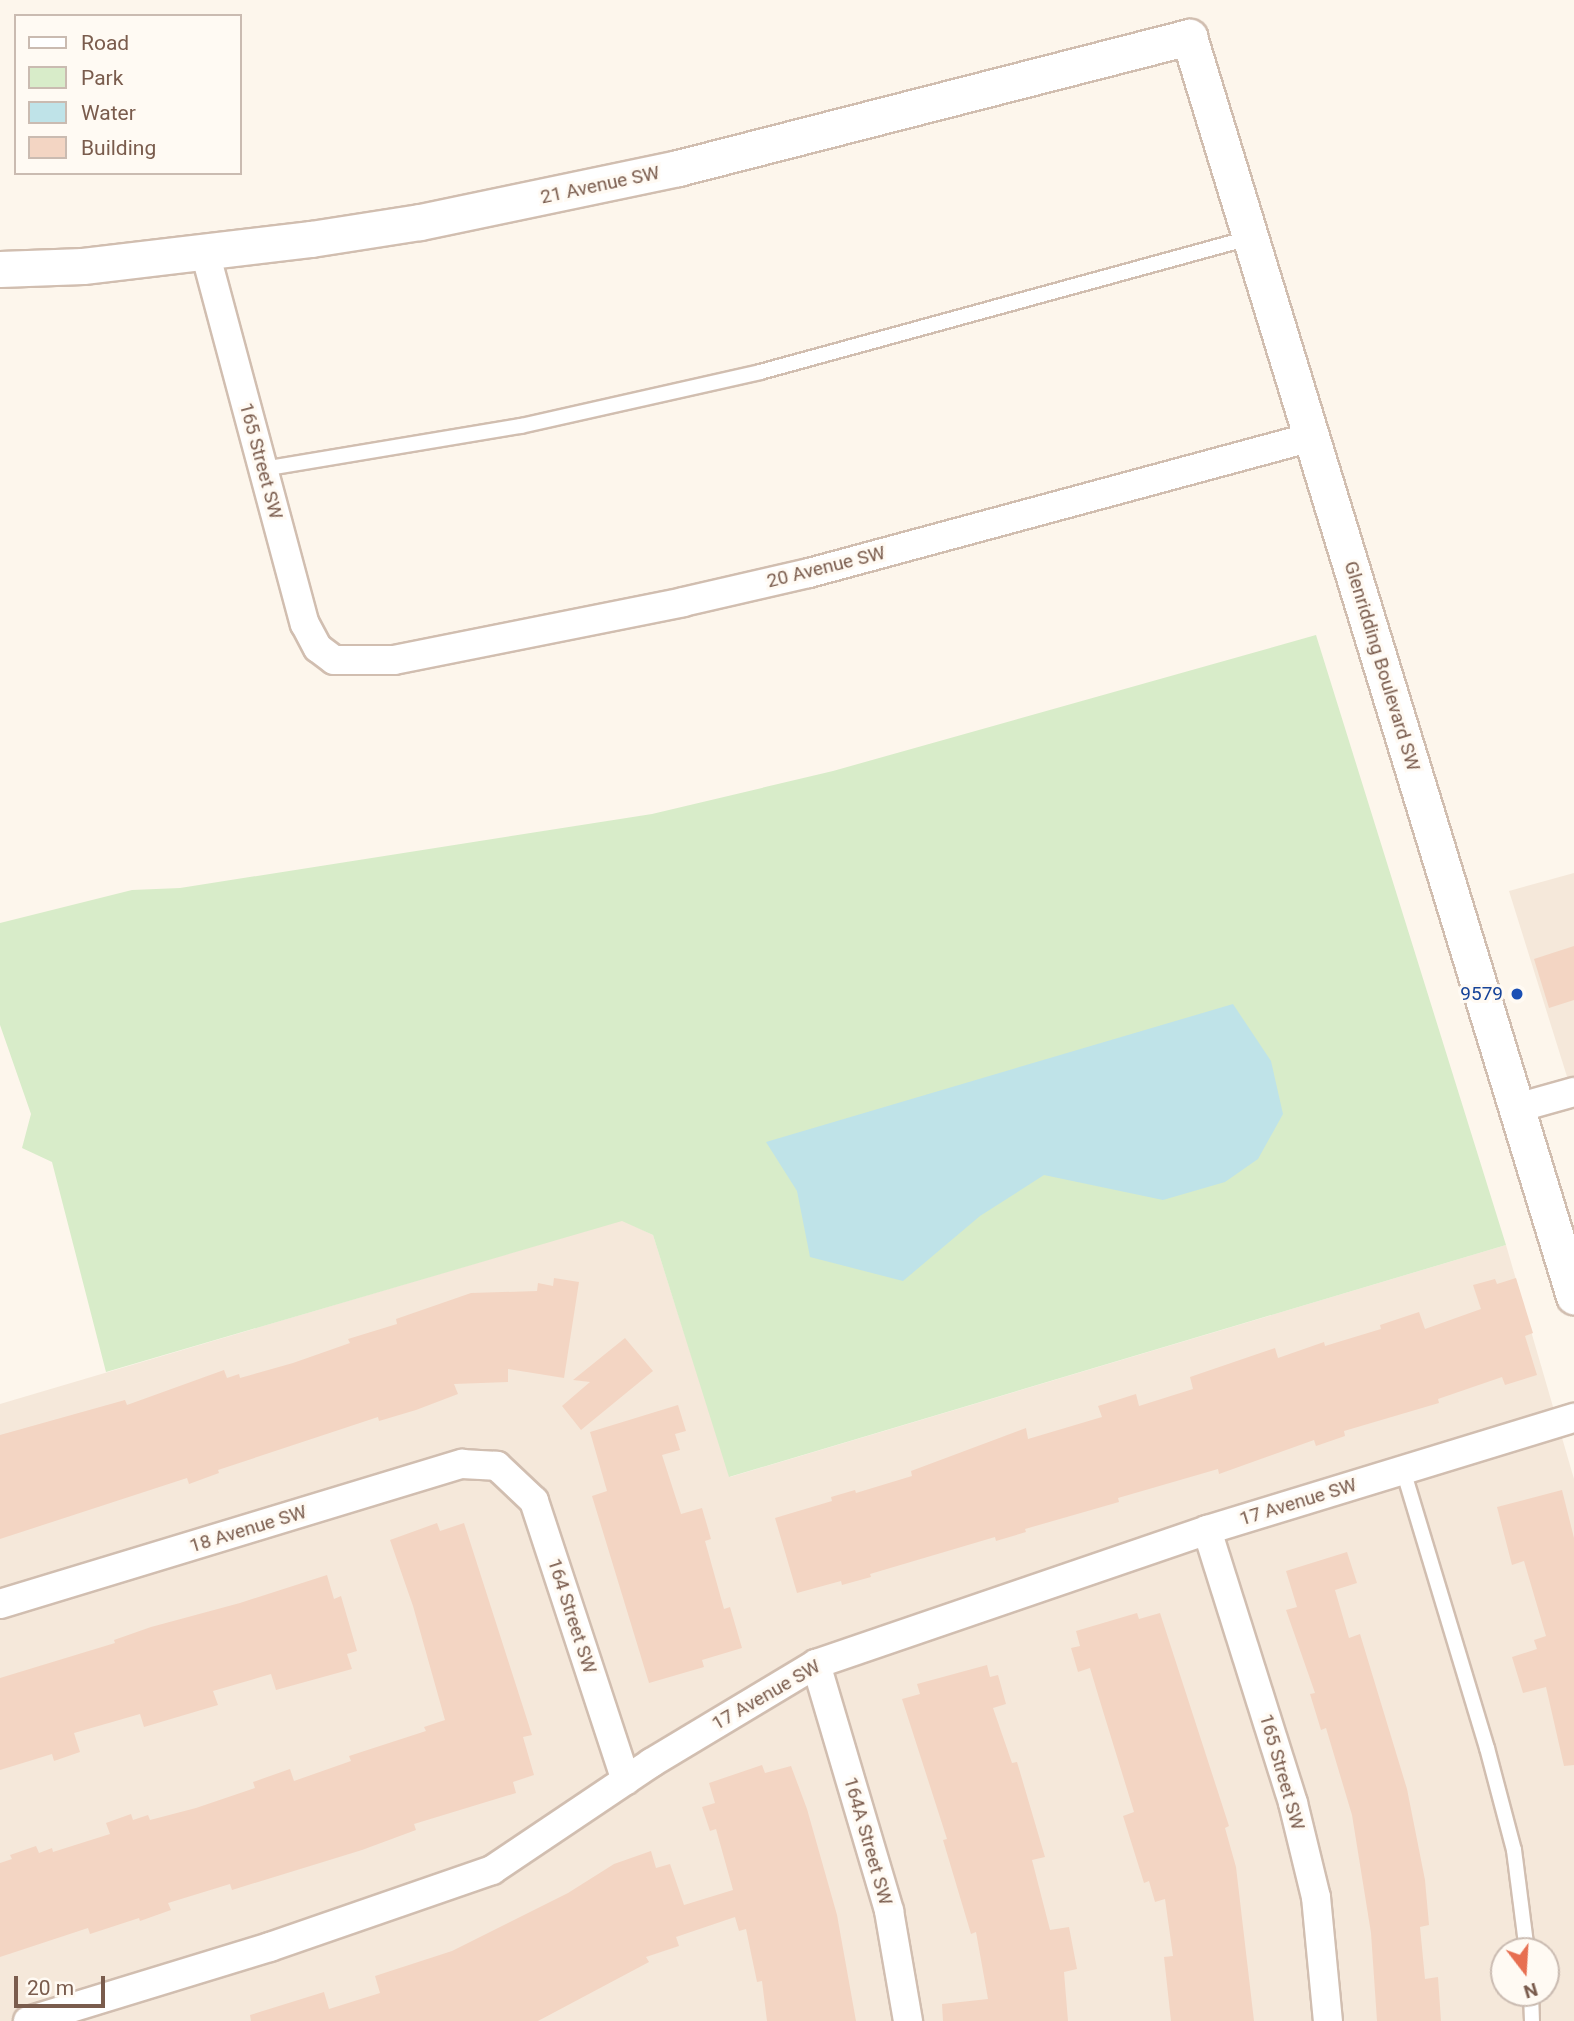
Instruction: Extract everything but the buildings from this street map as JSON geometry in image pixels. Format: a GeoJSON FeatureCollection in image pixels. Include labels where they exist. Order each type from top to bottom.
{"type":"FeatureCollection","features":[{"type":"Feature","properties":{"kind":"street","name":"Glenridding Boulevard SW"},"geometry":{"type":"LineString","coordinates":[[1189,37],[1574,1296]]}},
{"type":"Feature","properties":{"kind":"street","name":"21 Avenue SW"},"geometry":{"type":"LineString","coordinates":[[0,269],[83,266],[420,222],[691,164],[1189,37]]}},
{"type":"Feature","properties":{"kind":"street","name":"165 Street SW"},"geometry":{"type":"LineString","coordinates":[[205,252],[304,624],[318,648],[334,660]]}},
{"type":"Feature","properties":{"kind":"street","name":"20 Avenue SW"},"geometry":{"type":"LineString","coordinates":[[334,660],[394,660],[683,602],[809,573],[1312,437]]}},
{"type":"Feature","properties":{"kind":"street"},"geometry":{"type":"LineString","coordinates":[[1517,1108],[1574,1092]]}},
{"type":"Feature","properties":{"kind":"street","name":"17 Avenue SW"},"geometry":{"type":"LineString","coordinates":[[28,2021],[270,1947],[492,1870],[626,1780],[816,1664],[1207,1530],[1574,1418]]}},
{"type":"Feature","properties":{"kind":"street","name":"18 Avenue SW"},"geometry":{"type":"LineString","coordinates":[[0,1604],[461,1464],[497,1466]]}},
{"type":"Feature","properties":{"kind":"street","name":"164 Street SW"},"geometry":{"type":"LineString","coordinates":[[497,1466],[534,1501],[626,1780]]}},
{"type":"Feature","properties":{"kind":"street","name":"165 Street SW"},"geometry":{"type":"LineString","coordinates":[[1207,1530],[1300,1830],[1316,1897],[1328,2021]]}},
{"type":"Feature","properties":{"kind":"street","name":"164A Street SW"},"geometry":{"type":"LineString","coordinates":[[816,1664],[889,1911],[908,2021]]}},
{"type":"Feature","properties":{"kind":"lane"},"geometry":{"type":"LineString","coordinates":[[263,469],[521,426],[747,375],[1250,237]]}},
{"type":"Feature","properties":{"kind":"lane"},"geometry":{"type":"LineString","coordinates":[[1403,1471],[1487,1748],[1514,1850],[1525,1937]]}},
{"type":"Feature","properties":{"kind":"shaded area"},"geometry":{"type":"Polygon","coordinates":[[[1574,873],[1574,1099],[1509,891],[1574,873]]]}},
{"type":"Feature","properties":{"kind":"shaded area"},"geometry":{"type":"Polygon","coordinates":[[[622,1220],[653,1235],[730,1477],[1506,1245],[1574,1479],[1574,2021],[0,2021],[0,1404],[622,1220]]]}},
{"type":"Feature","properties":{"kind":"green space"},"geometry":{"type":"Polygon","coordinates":[[[1316,635],[1506,1245],[729,1477],[653,1235],[622,1221],[106,1372],[52,1162],[22,1148],[31,1114],[0,1025],[0,923],[132,890],[180,888],[652,814],[833,771],[1316,635]]]}},
{"type":"Feature","properties":{"kind":"water"},"geometry":{"type":"Polygon","coordinates":[[[1233,1004],[1271,1061],[1283,1114],[1258,1159],[1225,1182],[1163,1200],[1044,1175],[980,1216],[903,1281],[810,1257],[797,1191],[766,1142],[1233,1004]]]}},
{"type":"Feature","properties":{"kind":"place","name":"9579"},"geometry":{"type":"Point","coordinates":[1517,994]}}]}
